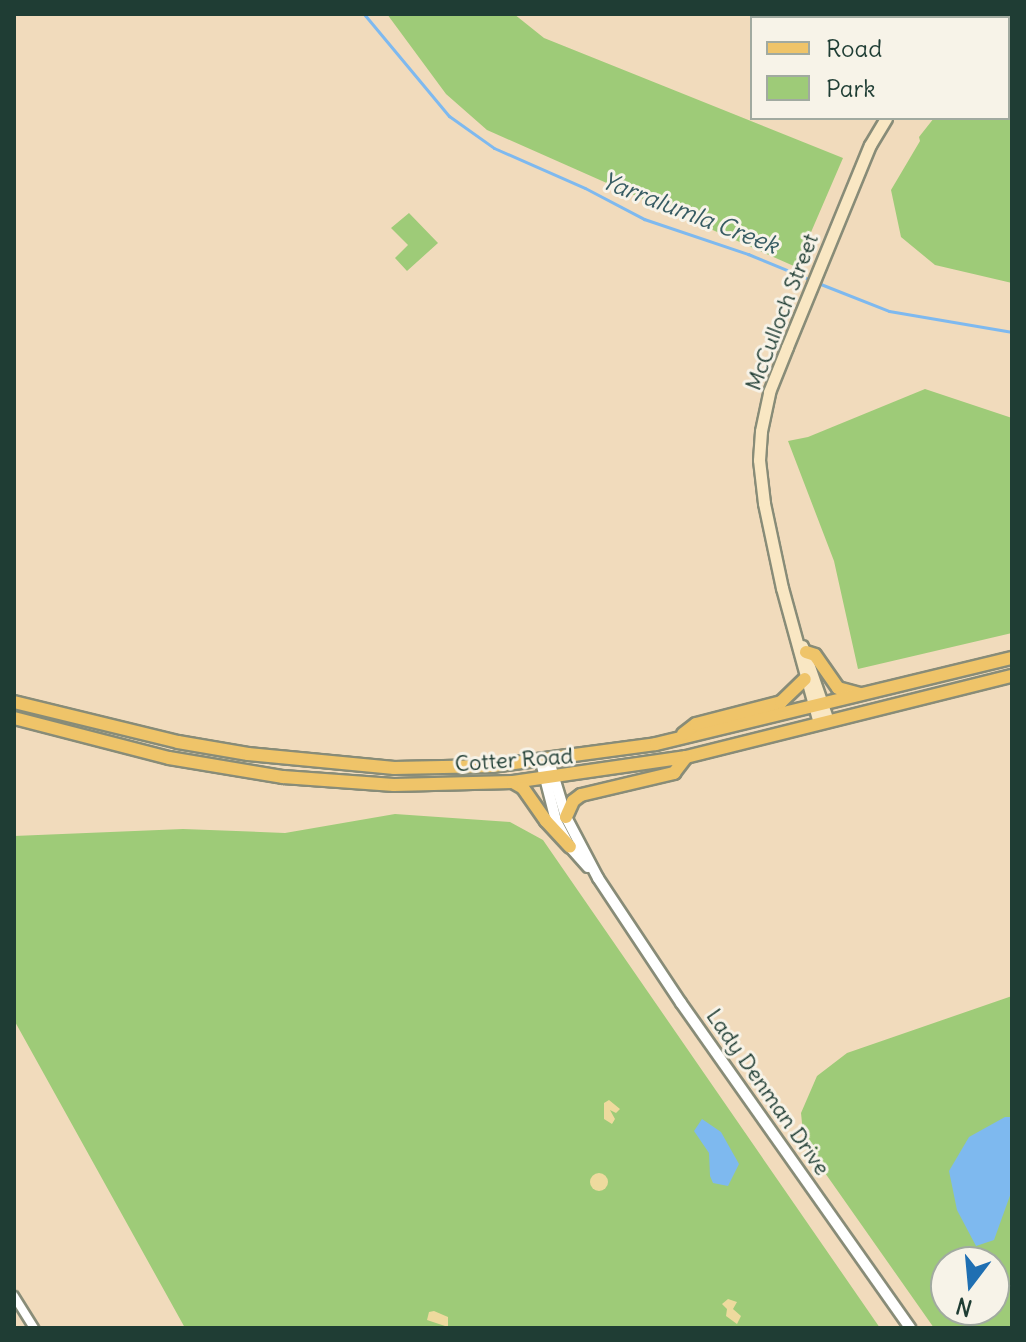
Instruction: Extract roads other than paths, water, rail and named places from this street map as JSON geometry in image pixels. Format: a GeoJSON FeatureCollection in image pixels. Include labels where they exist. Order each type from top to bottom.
{"type":"FeatureCollection","features":[{"type":"Feature","properties":{"kind":"main road","name":"McCulloch Street"},"geometry":{"type":"LineString","coordinates":[[870,145],[874,120]]}},
{"type":"Feature","properties":{"kind":"main road","name":"McCulloch Street"},"geometry":{"type":"LineString","coordinates":[[818,704],[805,679],[772,544],[759,460],[769,392],[883,120]]}},
{"type":"Feature","properties":{"kind":"main road","name":"McCulloch Street"},"geometry":{"type":"LineString","coordinates":[[797,639],[806,652],[824,722]]}},
{"type":"Feature","properties":{"kind":"main road"},"geometry":{"type":"LineString","coordinates":[[806,652],[815,655],[838,688],[863,695]]}},
{"type":"Feature","properties":{"kind":"main road","name":"Cotter Road"},"geometry":{"type":"LineString","coordinates":[[14,702],[178,742],[296,760],[422,769],[545,762],[677,739],[1012,658]]}},
{"type":"Feature","properties":{"kind":"main road","name":"Cotter Road"},"geometry":{"type":"LineString","coordinates":[[14,718],[169,758],[283,777],[394,785],[513,782],[686,757],[1012,676]]}},
{"type":"Feature","properties":{"kind":"main road"},"geometry":{"type":"LineString","coordinates":[[677,739],[696,724],[781,702],[805,679]]}},
{"type":"Feature","properties":{"kind":"main road"},"geometry":{"type":"LineString","coordinates":[[566,817],[569,806],[581,795],[674,773],[686,757]]}},
{"type":"Feature","properties":{"kind":"main road"},"geometry":{"type":"LineString","coordinates":[[513,782],[523,788],[546,821],[570,847]]}},
{"type":"Feature","properties":{"kind":"street","name":"Lady Denman Drive"},"geometry":{"type":"LineString","coordinates":[[545,762],[551,809],[570,847],[598,878]]}},
{"type":"Feature","properties":{"kind":"street","name":"Lady Denman Drive"},"geometry":{"type":"LineString","coordinates":[[549,779],[598,878],[910,1328]]}},
{"type":"Feature","properties":{"kind":"street"},"geometry":{"type":"LineString","coordinates":[[14,1296],[34,1328]]}},
{"type":"Feature","properties":{"kind":"water"},"geometry":{"type":"Polygon","coordinates":[[[1005,1117],[1012,1117],[1012,1190],[994,1240],[976,1246],[957,1210],[949,1171],[969,1137],[1005,1117]]]}},
{"type":"Feature","properties":{"kind":"water"},"geometry":{"type":"Polygon","coordinates":[[[702,1119],[721,1132],[739,1164],[728,1186],[713,1183],[710,1176],[709,1153],[694,1131],[702,1119]]]}},
{"type":"Feature","properties":{"kind":"waterway","name":"Yarralumla Creek"},"geometry":{"type":"LineString","coordinates":[[364,14],[449,116],[494,148],[585,188],[644,219],[748,254],[811,280]]}},
{"type":"Feature","properties":{"kind":"waterway","name":"Yarralumla Creek"},"geometry":{"type":"LineString","coordinates":[[818,283],[889,311],[1012,332]]}}]}
